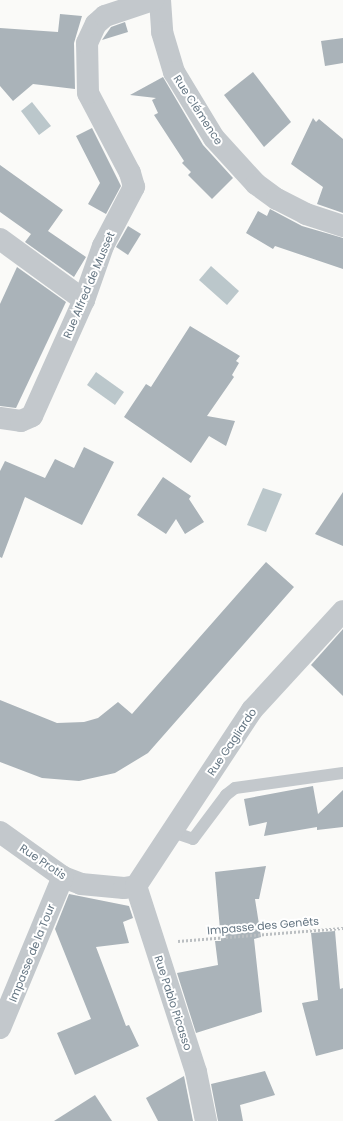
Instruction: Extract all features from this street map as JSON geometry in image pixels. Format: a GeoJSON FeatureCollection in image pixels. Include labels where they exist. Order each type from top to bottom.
{"type":"FeatureCollection","features":[{"type":"Feature","properties":{"kind":"street","name":"Rue Alfred de Musset"},"geometry":{"type":"LineString","coordinates":[[10,420],[32,416],[84,300],[104,246],[134,187],[130,173],[88,93],[87,43],[96,24],[105,16],[153,0]]}},
{"type":"Feature","properties":{"kind":"street","name":"Rue Clémence"},"geometry":{"type":"LineString","coordinates":[[160,0],[162,32],[174,72],[214,138],[256,184],[277,199],[306,214],[343,226]]}},
{"type":"Feature","properties":{"kind":"street"},"geometry":{"type":"LineString","coordinates":[[0,239],[84,300]]}},
{"type":"Feature","properties":{"kind":"street","name":"Rue Gagliardo"},"geometry":{"type":"LineString","coordinates":[[136,886],[252,710],[343,611]]}},
{"type":"Feature","properties":{"kind":"street","name":"Rue Protis"},"geometry":{"type":"LineString","coordinates":[[0,832],[63,877],[81,884],[124,888],[136,886]]}},
{"type":"Feature","properties":{"kind":"street","name":"Impasse de la Tour"},"geometry":{"type":"LineString","coordinates":[[0,1028],[6,1002],[63,877]]}},
{"type":"Feature","properties":{"kind":"street","name":"Rue Pablo Picasso"},"geometry":{"type":"LineString","coordinates":[[136,886],[196,1072],[206,1121]]}},
{"type":"Feature","properties":{"kind":"lane"},"geometry":{"type":"LineString","coordinates":[[173,832],[193,839],[226,795],[235,788],[343,773]]}},
{"type":"Feature","properties":{"kind":"path","name":"Impasse des Genêts"},"geometry":{"type":"LineString","coordinates":[[185,940],[343,928]]}},
{"type":"Feature","properties":{"kind":"shaded area"},"geometry":{"type":"Polygon","coordinates":[[[32,102],[51,126],[39,135],[21,111],[32,102]]]}},
{"type":"Feature","properties":{"kind":"shaded area"},"geometry":{"type":"Polygon","coordinates":[[[211,266],[239,291],[227,305],[199,280],[211,266]]]}},
{"type":"Feature","properties":{"kind":"shaded area"},"geometry":{"type":"Polygon","coordinates":[[[96,372],[124,392],[115,405],[87,385],[96,372]]]}},
{"type":"Feature","properties":{"kind":"shaded area"},"geometry":{"type":"Polygon","coordinates":[[[263,488],[282,494],[266,532],[247,525],[263,488]]]}},
{"type":"Feature","properties":{"kind":"building"},"geometry":{"type":"Polygon","coordinates":[[[60,14],[82,16],[74,43],[75,89],[33,84],[13,101],[0,86],[0,28],[58,32],[60,14]]]}},
{"type":"Feature","properties":{"kind":"building"},"geometry":{"type":"Polygon","coordinates":[[[125,22],[128,32],[102,40],[111,27],[125,22]]]}},
{"type":"Feature","properties":{"kind":"building"},"geometry":{"type":"Polygon","coordinates":[[[343,38],[343,63],[325,66],[321,41],[343,38]]]}},
{"type":"Feature","properties":{"kind":"building"},"geometry":{"type":"Polygon","coordinates":[[[253,72],[291,122],[264,147],[224,95],[253,72]]]}},
{"type":"Feature","properties":{"kind":"building"},"geometry":{"type":"Polygon","coordinates":[[[163,77],[203,145],[233,178],[212,199],[188,175],[191,172],[182,163],[184,161],[154,115],[158,113],[152,100],[156,98],[130,95],[163,77]]]}},
{"type":"Feature","properties":{"kind":"building"},"geometry":{"type":"Polygon","coordinates":[[[313,118],[316,122],[319,119],[343,139],[343,213],[317,204],[323,187],[291,164],[313,118]]]}},
{"type":"Feature","properties":{"kind":"building"},"geometry":{"type":"Polygon","coordinates":[[[92,128],[121,186],[106,214],[88,204],[100,183],[76,136],[92,128]]]}},
{"type":"Feature","properties":{"kind":"building"},"geometry":{"type":"Polygon","coordinates":[[[0,165],[63,210],[48,231],[86,257],[74,277],[25,242],[31,234],[0,212],[0,165]]]}},
{"type":"Feature","properties":{"kind":"building"},"geometry":{"type":"Polygon","coordinates":[[[270,209],[302,226],[343,238],[343,269],[275,246],[273,249],[246,233],[258,211],[267,216],[270,209]]]}},
{"type":"Feature","properties":{"kind":"building"},"geometry":{"type":"Polygon","coordinates":[[[128,226],[141,234],[128,255],[116,247],[128,226]]]}},
{"type":"Feature","properties":{"kind":"building"},"geometry":{"type":"Polygon","coordinates":[[[17,267],[66,302],[16,408],[0,406],[0,304],[17,267]]]}},
{"type":"Feature","properties":{"kind":"building"},"geometry":{"type":"Polygon","coordinates":[[[190,326],[240,356],[236,361],[239,363],[232,375],[234,377],[207,416],[235,421],[226,446],[209,436],[191,463],[124,417],[146,384],[151,387],[190,326]]]}},
{"type":"Feature","properties":{"kind":"building"},"geometry":{"type":"Polygon","coordinates":[[[84,447],[114,462],[82,525],[25,497],[2,558],[0,557],[0,471],[5,461],[45,478],[55,459],[74,468],[84,447]]]}},
{"type":"Feature","properties":{"kind":"building"},"geometry":{"type":"Polygon","coordinates":[[[163,477],[191,496],[189,499],[204,522],[185,534],[176,519],[166,534],[137,515],[163,477]]]}},
{"type":"Feature","properties":{"kind":"building"},"geometry":{"type":"Polygon","coordinates":[[[343,492],[343,546],[315,534],[343,492]]]}},
{"type":"Feature","properties":{"kind":"building"},"geometry":{"type":"Polygon","coordinates":[[[266,562],[294,587],[148,753],[115,773],[79,781],[42,778],[0,762],[0,700],[57,723],[84,722],[98,718],[118,702],[132,714],[266,562]]]}},
{"type":"Feature","properties":{"kind":"building"},"geometry":{"type":"Polygon","coordinates":[[[343,629],[343,696],[311,665],[343,629]]]}},
{"type":"Feature","properties":{"kind":"building"},"geometry":{"type":"Polygon","coordinates":[[[313,786],[318,814],[343,790],[343,827],[317,830],[317,827],[264,836],[267,822],[249,826],[244,799],[313,786]]]}},
{"type":"Feature","properties":{"kind":"building"},"geometry":{"type":"Polygon","coordinates":[[[266,866],[259,899],[255,899],[261,937],[254,939],[262,1012],[196,1033],[177,973],[218,965],[215,941],[221,941],[215,872],[266,866]]]}},
{"type":"Feature","properties":{"kind":"building"},"geometry":{"type":"Polygon","coordinates":[[[69,894],[129,906],[133,918],[123,922],[129,943],[96,947],[126,1026],[129,1025],[139,1046],[75,1075],[57,1033],[91,1019],[55,929],[69,894]]]}},
{"type":"Feature","properties":{"kind":"building"},"geometry":{"type":"Polygon","coordinates":[[[335,931],[340,989],[343,988],[343,1049],[316,1056],[302,1003],[318,1000],[311,933],[335,931]]]}},
{"type":"Feature","properties":{"kind":"building"},"geometry":{"type":"Polygon","coordinates":[[[265,1071],[275,1095],[240,1105],[243,1121],[218,1121],[211,1084],[265,1071]]]}},
{"type":"Feature","properties":{"kind":"building"},"geometry":{"type":"Polygon","coordinates":[[[184,1076],[193,1121],[158,1121],[146,1098],[184,1076]]]}},
{"type":"Feature","properties":{"kind":"building"},"geometry":{"type":"Polygon","coordinates":[[[95,1095],[112,1121],[54,1121],[95,1095]]]}}]}
